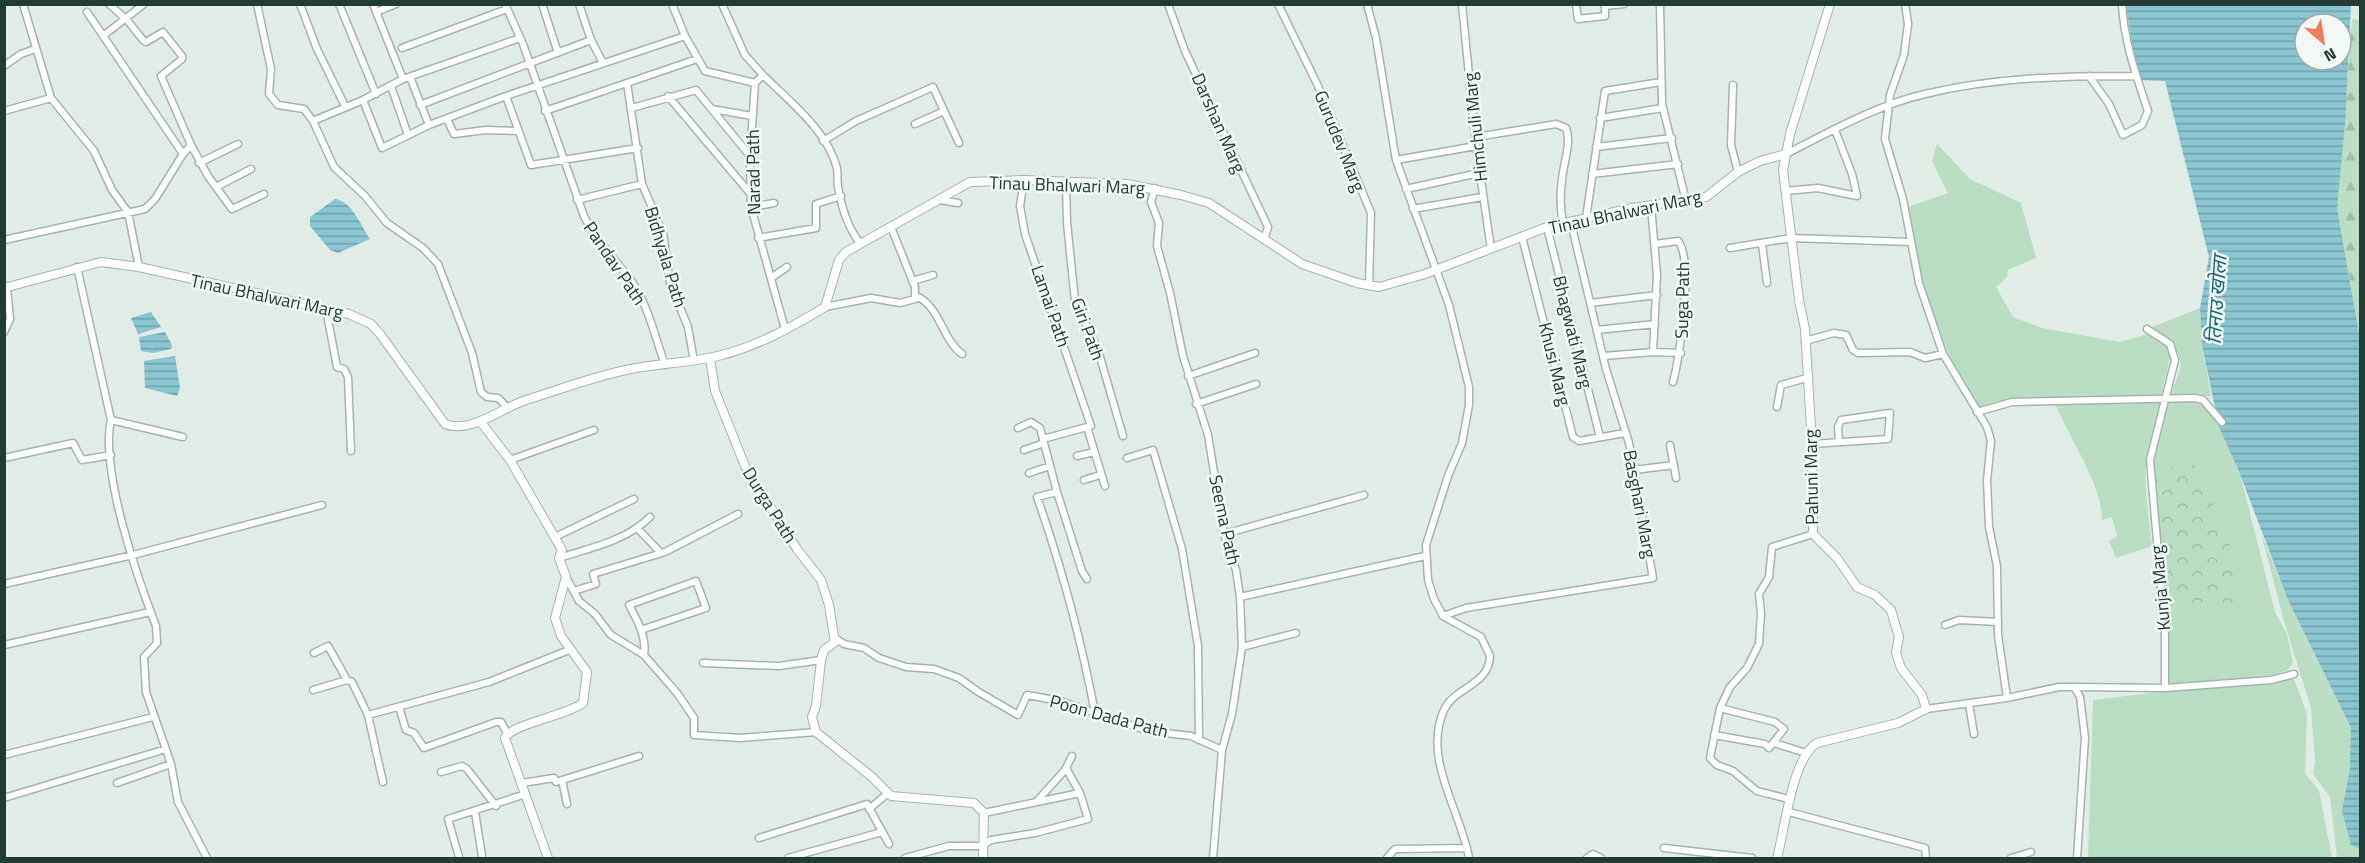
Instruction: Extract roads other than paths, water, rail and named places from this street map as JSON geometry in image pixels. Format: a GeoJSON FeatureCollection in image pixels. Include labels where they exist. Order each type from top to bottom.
{"type":"FeatureCollection","features":[{"type":"Feature","properties":{"kind":"street"},"geometry":{"type":"LineString","coordinates":[[23,4],[51,98],[94,151],[112,190],[128,212],[139,267]]}},
{"type":"Feature","properties":{"kind":"street"},"geometry":{"type":"LineString","coordinates":[[110,4],[145,41],[163,32],[182,56],[182,59],[160,76],[199,162],[232,209],[264,194]]}},
{"type":"Feature","properties":{"kind":"street"},"geometry":{"type":"LineString","coordinates":[[103,36],[127,20],[144,4]]}},
{"type":"Feature","properties":{"kind":"street"},"geometry":{"type":"LineString","coordinates":[[257,4],[271,69],[268,89],[272,100],[279,105],[304,109],[313,121],[334,167],[340,174],[365,196],[387,223],[431,254],[438,264],[468,343],[481,392],[487,397],[498,398],[506,406]]}},
{"type":"Feature","properties":{"kind":"street"},"geometry":{"type":"LineString","coordinates":[[300,4],[317,49],[345,106]]}},
{"type":"Feature","properties":{"kind":"street"},"geometry":{"type":"LineString","coordinates":[[339,4],[375,94]]}},
{"type":"Feature","properties":{"kind":"street"},"geometry":{"type":"LineString","coordinates":[[373,4],[403,79]]}},
{"type":"Feature","properties":{"kind":"street"},"geometry":{"type":"LineString","coordinates":[[376,12],[396,4]]}},
{"type":"Feature","properties":{"kind":"street"},"geometry":{"type":"LineString","coordinates":[[543,4],[558,52]]}},
{"type":"Feature","properties":{"kind":"street"},"geometry":{"type":"LineString","coordinates":[[579,4],[591,40],[603,63]]}},
{"type":"Feature","properties":{"kind":"street"},"geometry":{"type":"LineString","coordinates":[[672,4],[697,59],[705,71],[755,83],[763,75]]}},
{"type":"Feature","properties":{"kind":"street"},"geometry":{"type":"LineString","coordinates":[[722,4],[745,55],[793,102],[823,141],[837,168],[841,196],[851,231],[859,243]]}},
{"type":"Feature","properties":{"kind":"street","name":"Darshan Marg"},"geometry":{"type":"LineString","coordinates":[[1168,4],[1185,51],[1268,227],[1264,240]]}},
{"type":"Feature","properties":{"kind":"street","name":"Gurudev Marg"},"geometry":{"type":"LineString","coordinates":[[1278,4],[1318,86],[1371,213],[1369,285]]}},
{"type":"Feature","properties":{"kind":"street"},"geometry":{"type":"LineString","coordinates":[[1367,4],[1376,38],[1396,160],[1436,270],[1469,387],[1470,405],[1462,443],[1441,497],[1425,556],[1432,593],[1443,616],[1481,637],[1490,656],[1486,672],[1444,710],[1437,743],[1444,778],[1469,858]]}},
{"type":"Feature","properties":{"kind":"street","name":"Himchuli Marg"},"geometry":{"type":"LineString","coordinates":[[1462,4],[1479,173],[1491,249]]}},
{"type":"Feature","properties":{"kind":"street"},"geometry":{"type":"LineString","coordinates":[[1576,4],[1578,19],[1603,17],[1605,5],[1624,4]]}},
{"type":"Feature","properties":{"kind":"street"},"geometry":{"type":"LineString","coordinates":[[1660,4],[1663,108],[1686,201]]}},
{"type":"Feature","properties":{"kind":"street","name":"Pahuni Marg"},"geometry":{"type":"LineString","coordinates":[[1830,4],[1786,154],[1785,191],[1805,341],[1812,444],[1813,534],[1837,558],[1857,587],[1875,595],[1891,610],[1899,637],[1896,653],[1901,668],[1922,695],[1926,709]]}},
{"type":"Feature","properties":{"kind":"street"},"geometry":{"type":"LineString","coordinates":[[1905,4],[1908,24],[1904,55],[1888,107],[1885,139],[1903,200],[1919,283],[1943,354],[1987,427],[1991,441],[1987,499],[1990,546],[1998,582],[1998,622],[2007,698]]}},
{"type":"Feature","properties":{"kind":"street"},"geometry":{"type":"LineString","coordinates":[[2089,76],[2109,104],[2123,135],[2142,125],[2149,114],[2135,76],[2123,30],[2122,4]]}},
{"type":"Feature","properties":{"kind":"street"},"geometry":{"type":"LineString","coordinates":[[402,48],[506,7]]}},
{"type":"Feature","properties":{"kind":"street","name":"Pandav Path"},"geometry":{"type":"LineString","coordinates":[[506,7],[529,62],[577,200],[590,228],[631,280],[647,312],[665,365]]}},
{"type":"Feature","properties":{"kind":"street"},"geometry":{"type":"LineString","coordinates":[[87,12],[183,154]]}},
{"type":"Feature","properties":{"kind":"street"},"geometry":{"type":"LineString","coordinates":[[363,100],[380,147],[429,125],[506,96],[686,36]]}},
{"type":"Feature","properties":{"kind":"street"},"geometry":{"type":"LineString","coordinates":[[313,121],[363,100],[403,79],[520,38]]}},
{"type":"Feature","properties":{"kind":"street"},"geometry":{"type":"LineString","coordinates":[[420,105],[591,40]]}},
{"type":"Feature","properties":{"kind":"street"},"geometry":{"type":"LineString","coordinates":[[4,66],[21,54],[35,49]]}},
{"type":"Feature","properties":{"kind":"street"},"geometry":{"type":"LineString","coordinates":[[545,111],[697,59]]}},
{"type":"Feature","properties":{"kind":"street","name":"Tinau Bhalwari Marg"},"geometry":{"type":"LineString","coordinates":[[6,288],[100,262],[139,267],[349,314],[371,324],[445,424],[458,427],[480,422],[506,406],[599,376],[634,368],[694,361],[744,349],[825,307],[839,261],[859,243],[970,182],[1024,180],[1127,184],[1155,188],[1209,203],[1302,264],[1379,287],[1400,283],[1548,227],[1586,218],[1686,201],[1714,193],[1738,172],[1760,160],[1786,154],[1835,130],[1924,94],[2006,79],[2135,76]]}},
{"type":"Feature","properties":{"kind":"street"},"geometry":{"type":"LineString","coordinates":[[411,77],[429,125]]}},
{"type":"Feature","properties":{"kind":"street"},"geometry":{"type":"LineString","coordinates":[[1586,218],[1605,92],[1661,82]]}},
{"type":"Feature","properties":{"kind":"street","name":"Bidhyala Path"},"geometry":{"type":"LineString","coordinates":[[627,83],[642,184],[663,233],[670,283],[688,327],[694,361]]}},
{"type":"Feature","properties":{"kind":"street","name":"Narad Path"},"geometry":{"type":"LineString","coordinates":[[755,83],[750,156],[751,207],[785,329]]}},
{"type":"Feature","properties":{"kind":"street"},"geometry":{"type":"LineString","coordinates":[[391,86],[408,135]]}},
{"type":"Feature","properties":{"kind":"street"},"geometry":{"type":"LineString","coordinates":[[1733,86],[1731,145],[1738,172]]}},
{"type":"Feature","properties":{"kind":"street"},"geometry":{"type":"LineString","coordinates":[[823,141],[846,127],[929,87],[936,90],[959,143]]}},
{"type":"Feature","properties":{"kind":"street"},"geometry":{"type":"LineString","coordinates":[[632,108],[694,89],[750,156]]}},
{"type":"Feature","properties":{"kind":"street"},"geometry":{"type":"LineString","coordinates":[[506,96],[531,165],[638,148]]}},
{"type":"Feature","properties":{"kind":"street"},"geometry":{"type":"LineString","coordinates":[[668,96],[750,192]]}},
{"type":"Feature","properties":{"kind":"street"},"geometry":{"type":"LineString","coordinates":[[4,111],[51,98]]}},
{"type":"Feature","properties":{"kind":"street"},"geometry":{"type":"LineString","coordinates":[[1600,118],[1663,108]]}},
{"type":"Feature","properties":{"kind":"street"},"geometry":{"type":"LineString","coordinates":[[712,109],[752,116]]}},
{"type":"Feature","properties":{"kind":"street"},"geometry":{"type":"LineString","coordinates":[[915,124],[944,111]]}},
{"type":"Feature","properties":{"kind":"street"},"geometry":{"type":"LineString","coordinates":[[447,119],[454,134],[486,130],[518,131]]}},
{"type":"Feature","properties":{"kind":"street","name":"Basghari Marg"},"geometry":{"type":"LineString","coordinates":[[1443,616],[1466,608],[1653,578],[1635,470],[1567,223],[1560,210],[1568,141],[1566,128],[1556,124],[1476,137]]}},
{"type":"Feature","properties":{"kind":"street"},"geometry":{"type":"LineString","coordinates":[[1785,191],[1818,188],[1857,196],[1852,174],[1835,130]]}},
{"type":"Feature","properties":{"kind":"street"},"geometry":{"type":"LineString","coordinates":[[1596,147],[1672,138]]}},
{"type":"Feature","properties":{"kind":"street"},"geometry":{"type":"LineString","coordinates":[[199,162],[238,144]]}},
{"type":"Feature","properties":{"kind":"street"},"geometry":{"type":"LineString","coordinates":[[4,240],[149,207],[191,145]]}},
{"type":"Feature","properties":{"kind":"street"},"geometry":{"type":"LineString","coordinates":[[1396,160],[1476,146]]}},
{"type":"Feature","properties":{"kind":"street"},"geometry":{"type":"LineString","coordinates":[[1592,174],[1678,164]]}},
{"type":"Feature","properties":{"kind":"street"},"geometry":{"type":"LineString","coordinates":[[216,187],[250,169]]}},
{"type":"Feature","properties":{"kind":"street"},"geometry":{"type":"LineString","coordinates":[[1406,189],[1479,173]]}},
{"type":"Feature","properties":{"kind":"street","name":"Lamai Path"},"geometry":{"type":"LineString","coordinates":[[1024,180],[1020,206],[1026,234],[1091,426],[1087,427],[1105,486]]}},
{"type":"Feature","properties":{"kind":"street","name":"Giri Path"},"geometry":{"type":"LineString","coordinates":[[1066,183],[1066,223],[1075,301],[1098,350],[1123,436]]}},
{"type":"Feature","properties":{"kind":"street"},"geometry":{"type":"LineString","coordinates":[[577,200],[642,184]]}},
{"type":"Feature","properties":{"kind":"street","name":"Seema Path"},"geometry":{"type":"LineString","coordinates":[[1155,188],[1151,202],[1159,223],[1157,246],[1188,376],[1208,435],[1224,534],[1236,570],[1240,597],[1242,647],[1232,714],[1222,750],[1213,858]]}},
{"type":"Feature","properties":{"kind":"street"},"geometry":{"type":"LineString","coordinates":[[758,238],[816,228],[816,204],[841,196]]}},
{"type":"Feature","properties":{"kind":"street"},"geometry":{"type":"LineString","coordinates":[[1413,209],[1482,197]]}},
{"type":"Feature","properties":{"kind":"street"},"geometry":{"type":"LineString","coordinates":[[940,200],[958,203]]}},
{"type":"Feature","properties":{"kind":"street"},"geometry":{"type":"LineString","coordinates":[[751,207],[774,203]]}},
{"type":"Feature","properties":{"kind":"street"},"geometry":{"type":"LineString","coordinates":[[1651,206],[1657,295],[1653,352]]}},
{"type":"Feature","properties":{"kind":"street"},"geometry":{"type":"LineString","coordinates":[[891,227],[916,296],[927,302],[952,344],[962,354]]}},
{"type":"Feature","properties":{"kind":"street","name":"Bhagwati Marg"},"geometry":{"type":"LineString","coordinates":[[1548,227],[1600,437]]}},
{"type":"Feature","properties":{"kind":"street","name":"Khusi Marg"},"geometry":{"type":"LineString","coordinates":[[1522,237],[1573,437],[1579,441],[1625,433]]}},
{"type":"Feature","properties":{"kind":"street"},"geometry":{"type":"LineString","coordinates":[[1730,248],[1791,238],[1839,238],[1849,242],[1911,242]]}},
{"type":"Feature","properties":{"kind":"street","name":"Suga Path"},"geometry":{"type":"LineString","coordinates":[[1655,244],[1678,241],[1681,243],[1685,274],[1681,353],[1673,382]]}},
{"type":"Feature","properties":{"kind":"street"},"geometry":{"type":"LineString","coordinates":[[1762,244],[1767,283]]}},
{"type":"Feature","properties":{"kind":"street"},"geometry":{"type":"LineString","coordinates":[[78,267],[111,420],[108,434],[114,486],[156,626],[157,643],[144,657],[146,692],[171,764],[178,802],[207,858]]}},
{"type":"Feature","properties":{"kind":"street"},"geometry":{"type":"LineString","coordinates":[[771,278],[787,267]]}},
{"type":"Feature","properties":{"kind":"street"},"geometry":{"type":"LineString","coordinates":[[912,281],[933,275]]}},
{"type":"Feature","properties":{"kind":"street"},"geometry":{"type":"LineString","coordinates":[[4,332],[10,319],[6,288]]}},
{"type":"Feature","properties":{"kind":"street"},"geometry":{"type":"LineString","coordinates":[[1590,303],[1657,295]]}},
{"type":"Feature","properties":{"kind":"street"},"geometry":{"type":"LineString","coordinates":[[825,307],[871,298],[906,303],[916,296]]}},
{"type":"Feature","properties":{"kind":"street"},"geometry":{"type":"LineString","coordinates":[[326,309],[337,367],[344,369],[348,377],[351,452]]}},
{"type":"Feature","properties":{"kind":"street"},"geometry":{"type":"LineString","coordinates":[[1597,330],[1655,324]]}},
{"type":"Feature","properties":{"kind":"street","name":"Kunja Marg"},"geometry":{"type":"LineString","coordinates":[[2147,329],[2170,344],[2175,360],[2150,460],[2150,483],[2164,635],[2165,688]]}},
{"type":"Feature","properties":{"kind":"street"},"geometry":{"type":"LineString","coordinates":[[1805,341],[1840,332],[1846,335],[1853,350],[1858,352],[1910,352],[1925,358],[1943,354]]}},
{"type":"Feature","properties":{"kind":"street"},"geometry":{"type":"LineString","coordinates":[[1604,356],[1653,352],[1681,353]]}},
{"type":"Feature","properties":{"kind":"street"},"geometry":{"type":"LineString","coordinates":[[1188,376],[1255,353]]}},
{"type":"Feature","properties":{"kind":"street","name":"Durga Path"},"geometry":{"type":"LineString","coordinates":[[710,358],[715,391],[745,466],[797,549],[820,580],[836,638]]}},
{"type":"Feature","properties":{"kind":"street"},"geometry":{"type":"LineString","coordinates":[[1777,407],[1781,385],[1807,378]]}},
{"type":"Feature","properties":{"kind":"street"},"geometry":{"type":"LineString","coordinates":[[1196,404],[1256,384]]}},
{"type":"Feature","properties":{"kind":"street"},"geometry":{"type":"LineString","coordinates":[[1977,412],[2012,402],[2116,399],[2204,400],[2222,422]]}},
{"type":"Feature","properties":{"kind":"street"},"geometry":{"type":"LineString","coordinates":[[1812,444],[1888,438],[1890,414],[1839,423],[1839,441]]}},
{"type":"Feature","properties":{"kind":"street"},"geometry":{"type":"LineString","coordinates":[[111,420],[183,437]]}},
{"type":"Feature","properties":{"kind":"street"},"geometry":{"type":"LineString","coordinates":[[480,422],[510,460],[555,537],[562,550],[559,558],[566,577],[579,600],[595,614],[611,635],[644,655],[694,718],[694,735],[740,738],[816,732]]}},
{"type":"Feature","properties":{"kind":"street"},"geometry":{"type":"LineString","coordinates":[[1018,428],[1031,422],[1037,424],[1082,570],[1087,579]]}},
{"type":"Feature","properties":{"kind":"street"},"geometry":{"type":"LineString","coordinates":[[1024,450],[1043,441],[1087,427]]}},
{"type":"Feature","properties":{"kind":"street"},"geometry":{"type":"LineString","coordinates":[[510,460],[594,430]]}},
{"type":"Feature","properties":{"kind":"street"},"geometry":{"type":"LineString","coordinates":[[4,458],[74,443],[82,460],[111,455]]}},
{"type":"Feature","properties":{"kind":"street"},"geometry":{"type":"LineString","coordinates":[[1670,445],[1676,478]]}},
{"type":"Feature","properties":{"kind":"street"},"geometry":{"type":"LineString","coordinates":[[1126,458],[1153,450],[1182,549],[1198,646],[1199,740]]}},
{"type":"Feature","properties":{"kind":"street"},"geometry":{"type":"LineString","coordinates":[[1077,456],[1094,452]]}},
{"type":"Feature","properties":{"kind":"street"},"geometry":{"type":"LineString","coordinates":[[1635,470],[1674,465]]}},
{"type":"Feature","properties":{"kind":"street"},"geometry":{"type":"LineString","coordinates":[[1029,473],[1050,466]]}},
{"type":"Feature","properties":{"kind":"street"},"geometry":{"type":"LineString","coordinates":[[1084,480],[1100,475]]}},
{"type":"Feature","properties":{"kind":"street"},"geometry":{"type":"LineString","coordinates":[[1057,492],[1036,497],[1058,557],[1079,633],[1095,713]]}},
{"type":"Feature","properties":{"kind":"street"},"geometry":{"type":"LineString","coordinates":[[1224,534],[1364,495]]}},
{"type":"Feature","properties":{"kind":"street"},"geometry":{"type":"LineString","coordinates":[[555,537],[634,499]]}},
{"type":"Feature","properties":{"kind":"street"},"geometry":{"type":"LineString","coordinates":[[4,584],[133,555],[322,505]]}},
{"type":"Feature","properties":{"kind":"street"},"geometry":{"type":"LineString","coordinates":[[574,591],[596,584],[593,574],[661,553],[738,514]]}},
{"type":"Feature","properties":{"kind":"street"},"geometry":{"type":"LineString","coordinates":[[559,558],[597,546],[638,529],[650,517]]}},
{"type":"Feature","properties":{"kind":"street"},"geometry":{"type":"LineString","coordinates":[[638,529],[661,553]]}},
{"type":"Feature","properties":{"kind":"street"},"geometry":{"type":"LineString","coordinates":[[1789,799],[1757,791],[1733,771],[1713,763],[1710,758],[1720,708],[1730,687],[1747,668],[1759,644],[1761,613],[1759,594],[1769,577],[1772,547],[1813,534]]}},
{"type":"Feature","properties":{"kind":"street"},"geometry":{"type":"LineString","coordinates":[[1240,597],[1425,556]]}},
{"type":"Feature","properties":{"kind":"street"},"geometry":{"type":"LineString","coordinates":[[507,733],[529,724],[563,715],[583,703],[587,672],[580,659],[569,650],[555,618],[566,577]]}},
{"type":"Feature","properties":{"kind":"street"},"geometry":{"type":"LineString","coordinates":[[641,630],[706,608],[696,580],[629,605],[641,630],[645,645],[644,655]]}},
{"type":"Feature","properties":{"kind":"street"},"geometry":{"type":"LineString","coordinates":[[4,645],[150,612]]}},
{"type":"Feature","properties":{"kind":"street"},"geometry":{"type":"LineString","coordinates":[[1945,625],[1956,620],[1998,622]]}},
{"type":"Feature","properties":{"kind":"street"},"geometry":{"type":"LineString","coordinates":[[1242,647],[1296,633]]}},
{"type":"Feature","properties":{"kind":"street"},"geometry":{"type":"LineString","coordinates":[[836,638],[835,642],[824,650],[821,660],[816,706],[812,717],[816,732],[872,777],[887,794],[916,800],[974,803],[984,813],[982,858]]}},
{"type":"Feature","properties":{"kind":"street","name":"Poon Dada Path"},"geometry":{"type":"LineString","coordinates":[[836,638],[844,644],[864,648],[879,658],[906,667],[934,669],[960,678],[977,691],[1018,714],[1027,695],[1060,701],[1148,730],[1199,740],[1222,750]]}},
{"type":"Feature","properties":{"kind":"street"},"geometry":{"type":"LineString","coordinates":[[314,653],[328,646],[347,680],[354,685],[368,715],[383,782]]}},
{"type":"Feature","properties":{"kind":"street"},"geometry":{"type":"LineString","coordinates":[[368,715],[489,682],[569,650]]}},
{"type":"Feature","properties":{"kind":"street"},"geometry":{"type":"LineString","coordinates":[[703,663],[779,666],[821,660]]}},
{"type":"Feature","properties":{"kind":"street"},"geometry":{"type":"LineString","coordinates":[[1777,858],[1789,812],[1789,799],[1806,753],[1817,743],[1898,723],[1926,709],[2007,698],[2059,687],[2165,688],[2271,680],[2294,674]]}},
{"type":"Feature","properties":{"kind":"street"},"geometry":{"type":"LineString","coordinates":[[313,690],[347,680]]}},
{"type":"Feature","properties":{"kind":"street"},"geometry":{"type":"LineString","coordinates":[[2074,687],[2080,697],[2085,738],[2078,858]]}},
{"type":"Feature","properties":{"kind":"street"},"geometry":{"type":"LineString","coordinates":[[1969,704],[1974,734]]}},
{"type":"Feature","properties":{"kind":"street"},"geometry":{"type":"LineString","coordinates":[[399,707],[406,730],[414,733],[424,748],[496,722],[501,723],[507,733],[505,738],[510,756],[522,783],[548,858]]}},
{"type":"Feature","properties":{"kind":"street"},"geometry":{"type":"LineString","coordinates":[[1714,735],[1765,744],[1769,748],[1784,729],[1780,724],[1720,708]]}},
{"type":"Feature","properties":{"kind":"street"},"geometry":{"type":"LineString","coordinates":[[4,756],[153,717]]}},
{"type":"Feature","properties":{"kind":"street"},"geometry":{"type":"LineString","coordinates":[[1774,743],[1806,753]]}},
{"type":"Feature","properties":{"kind":"street"},"geometry":{"type":"LineString","coordinates":[[4,798],[166,749]]}},
{"type":"Feature","properties":{"kind":"street"},"geometry":{"type":"LineString","coordinates":[[522,783],[554,778],[556,782],[639,756]]}},
{"type":"Feature","properties":{"kind":"street"},"geometry":{"type":"LineString","coordinates":[[1036,802],[1066,768],[1072,756]]}},
{"type":"Feature","properties":{"kind":"street"},"geometry":{"type":"LineString","coordinates":[[117,783],[171,764]]}},
{"type":"Feature","properties":{"kind":"street"},"geometry":{"type":"LineString","coordinates":[[441,772],[462,766],[467,769],[496,806]]}},
{"type":"Feature","properties":{"kind":"street"},"geometry":{"type":"LineString","coordinates":[[905,858],[949,846],[982,846],[991,840],[1035,833],[1088,819],[1080,793],[1066,768]]}},
{"type":"Feature","properties":{"kind":"street"},"geometry":{"type":"LineString","coordinates":[[562,780],[567,804]]}},
{"type":"Feature","properties":{"kind":"street"},"geometry":{"type":"LineString","coordinates":[[984,813],[1080,793]]}},
{"type":"Feature","properties":{"kind":"street"},"geometry":{"type":"LineString","coordinates":[[459,857],[448,819],[496,806],[526,794]]}},
{"type":"Feature","properties":{"kind":"street"},"geometry":{"type":"LineString","coordinates":[[869,809],[887,794]]}},
{"type":"Feature","properties":{"kind":"street"},"geometry":{"type":"LineString","coordinates":[[759,838],[867,804],[889,844]]}},
{"type":"Feature","properties":{"kind":"street"},"geometry":{"type":"LineString","coordinates":[[474,812],[482,856]]}},
{"type":"Feature","properties":{"kind":"street"},"geometry":{"type":"LineString","coordinates":[[1789,812],[1925,848],[1926,858]]}},
{"type":"Feature","properties":{"kind":"street"},"geometry":{"type":"LineString","coordinates":[[788,858],[882,832]]}},
{"type":"Feature","properties":{"kind":"street"},"geometry":{"type":"LineString","coordinates":[[1387,858],[1395,849],[1467,848]]}},
{"type":"Feature","properties":{"kind":"street"},"geometry":{"type":"LineString","coordinates":[[1664,848],[1752,858]]}},
{"type":"Feature","properties":{"kind":"street"},"geometry":{"type":"LineString","coordinates":[[2011,858],[2031,852]]}},
{"type":"Feature","properties":{"kind":"street"},"geometry":{"type":"LineString","coordinates":[[1587,858],[1593,854],[1601,858]]}},
{"type":"Feature","properties":{"kind":"water","name":"तिनाउ खोला"},"geometry":{"type":"Polygon","coordinates":[[[2126,5],[2351,5],[2351,12],[2293,12],[2293,72],[2348,72],[2337,208],[2360,339],[2360,849],[2351,845],[2342,811],[2350,768],[2351,728],[2288,600],[2238,469],[2219,427],[2202,345],[2200,308],[2209,257],[2165,81],[2137,80],[2126,5]]]}},
{"type":"Feature","properties":{"kind":"water"},"geometry":{"type":"Polygon","coordinates":[[[335,199],[351,209],[370,239],[338,253],[330,250],[310,226],[310,217],[335,199]]]}},
{"type":"Feature","properties":{"kind":"water"},"geometry":{"type":"Polygon","coordinates":[[[151,312],[161,327],[138,334],[131,318],[151,312]]]}},
{"type":"Feature","properties":{"kind":"water"},"geometry":{"type":"Polygon","coordinates":[[[165,332],[172,345],[171,349],[153,353],[141,351],[139,337],[165,332]]]}},
{"type":"Feature","properties":{"kind":"water"},"geometry":{"type":"Polygon","coordinates":[[[175,356],[180,388],[177,396],[145,388],[144,361],[175,356]]]}}]}
